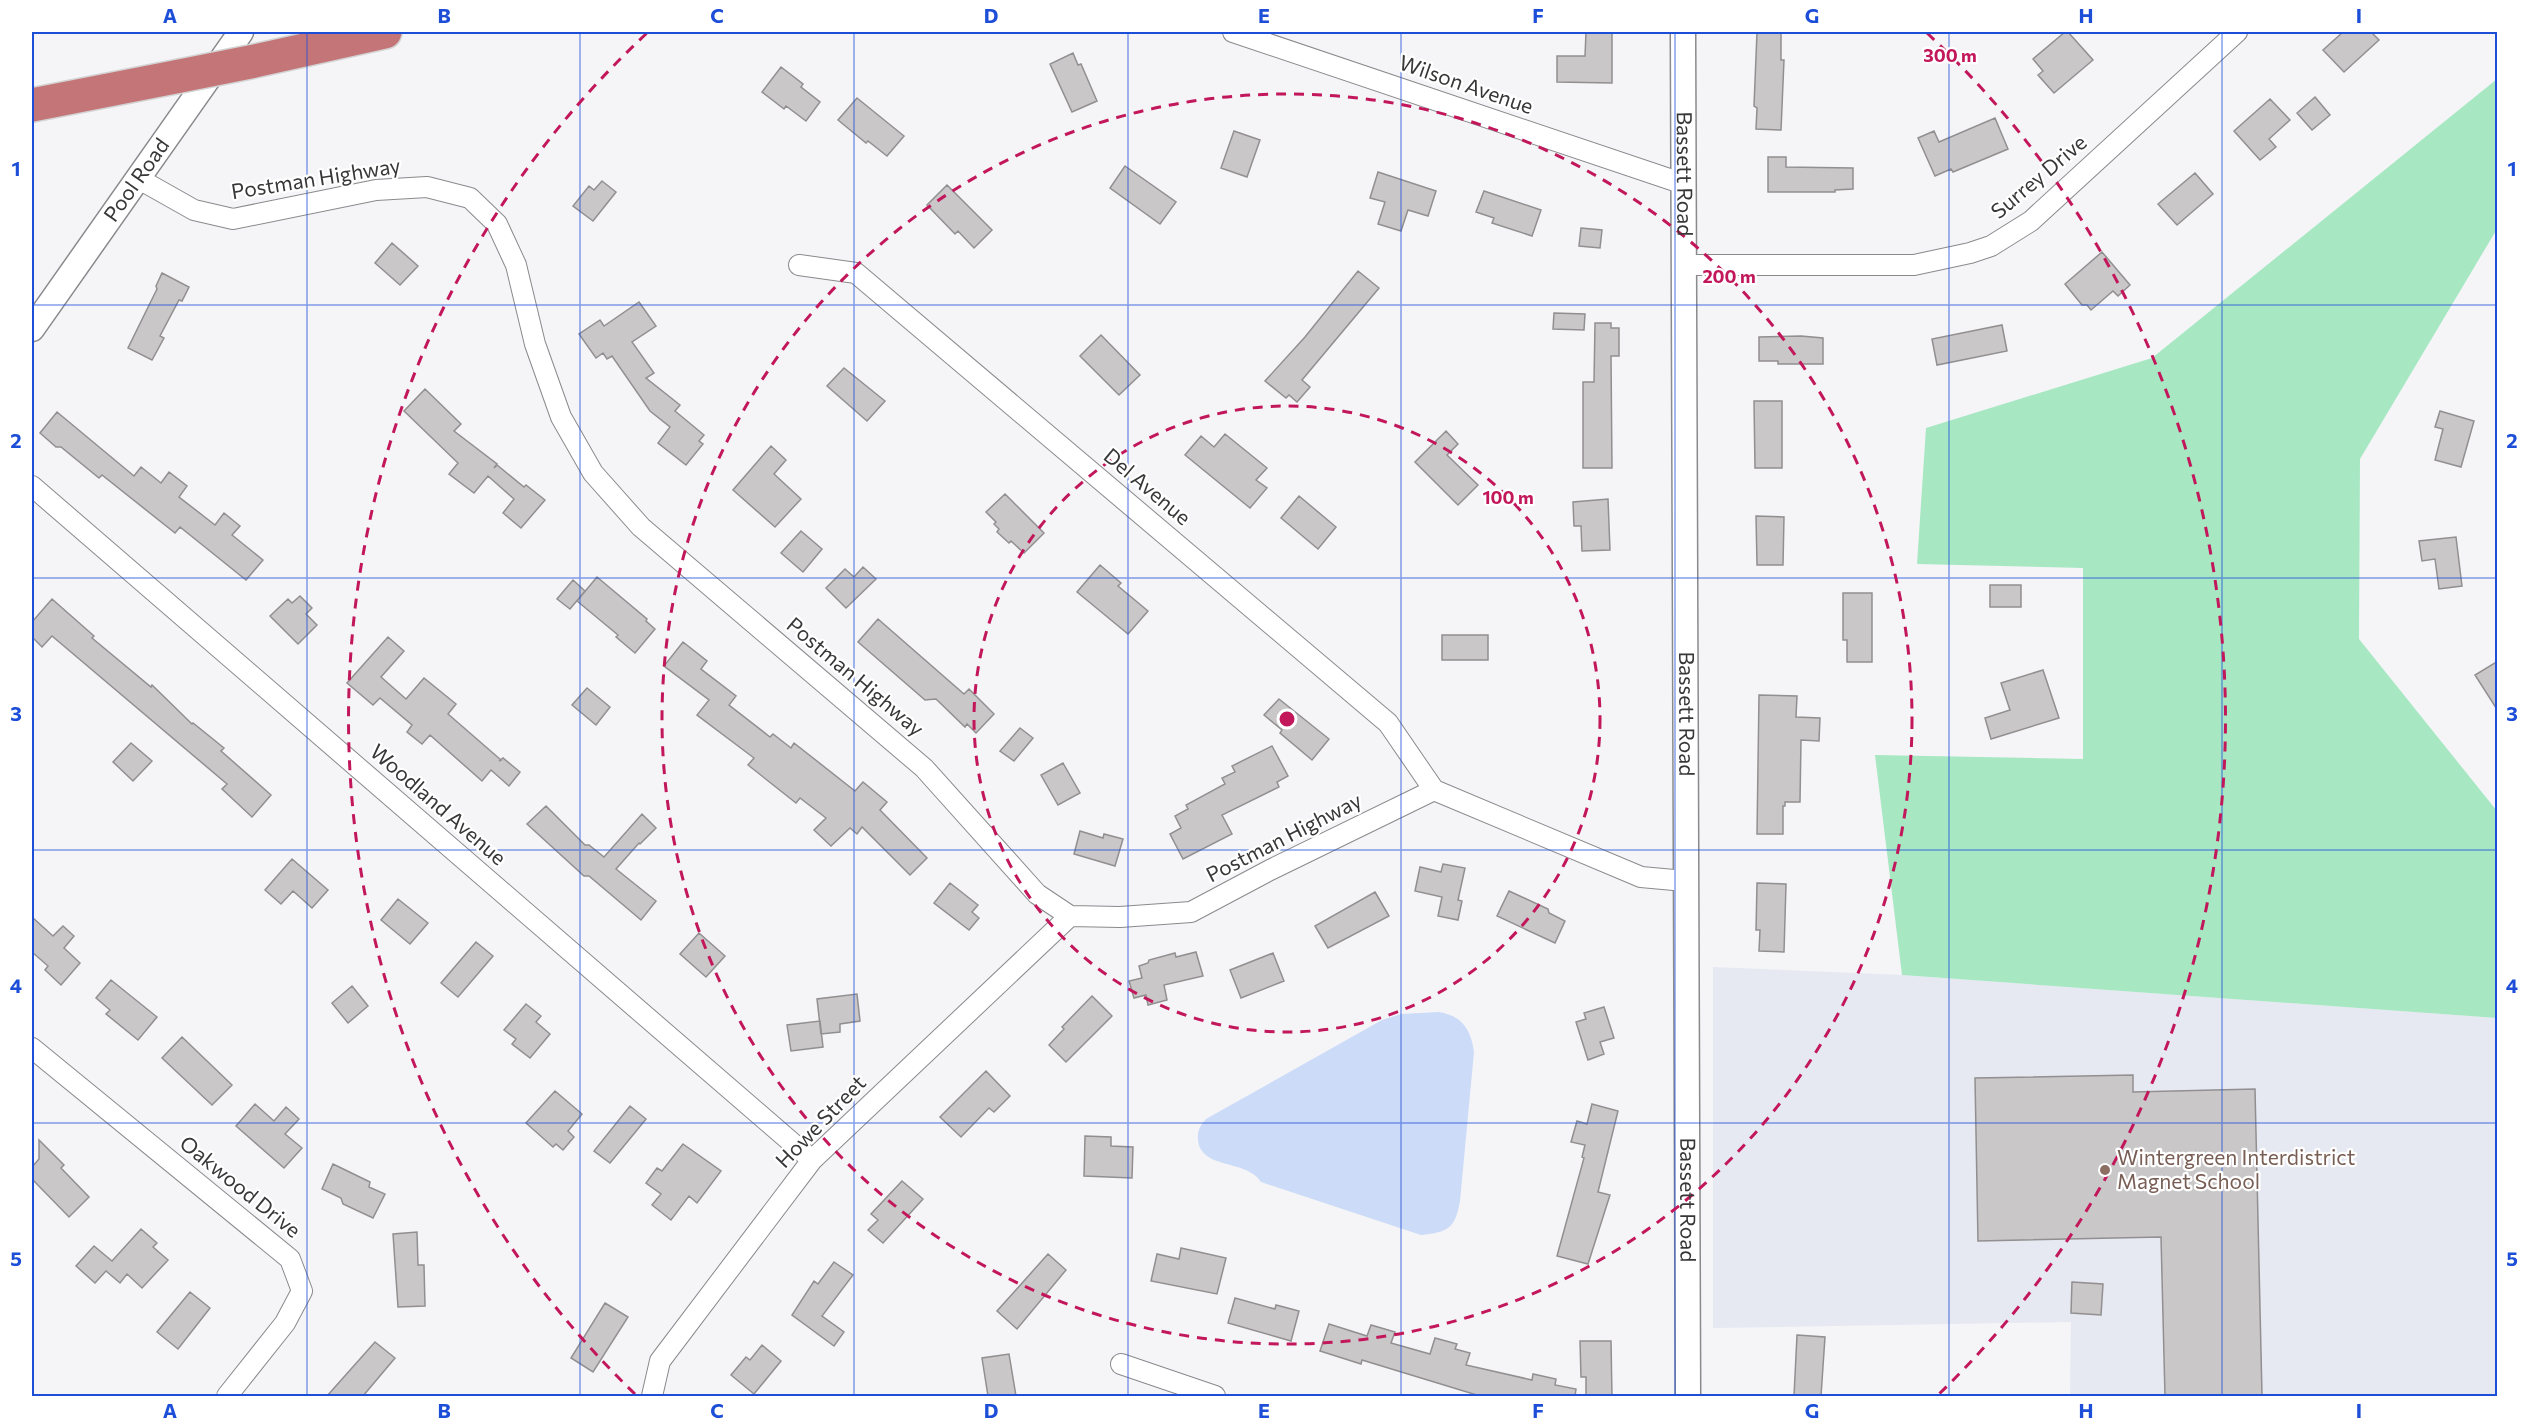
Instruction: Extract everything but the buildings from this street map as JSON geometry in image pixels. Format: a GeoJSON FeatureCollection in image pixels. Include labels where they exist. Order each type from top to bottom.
{"type":"FeatureCollection","features":[{"type":"Feature","properties":{"kind":"highway"},"geometry":{"type":"LineString","coordinates":[[32,105],[180,76],[246,47],[385,32]]}},
{"type":"Feature","properties":{"kind":"street","name":"Wilson Avenue"},"geometry":{"type":"LineString","coordinates":[[1233,32],[1684,184]]}},
{"type":"Feature","properties":{"kind":"street","name":"Bassett Road"},"geometry":{"type":"LineString","coordinates":[[1683,32],[1686,265],[1685,881],[1688,1396]]}},
{"type":"Feature","properties":{"kind":"street","name":"Surrey Drive"},"geometry":{"type":"LineString","coordinates":[[1686,265],[1914,265],[1970,254],[1991,246],[2031,221],[2236,32]]}},
{"type":"Feature","properties":{"kind":"street","name":"Pool Road"},"geometry":{"type":"LineString","coordinates":[[32,329],[139,179],[246,47]]}},
{"type":"Feature","properties":{"kind":"street","name":"Postman Highway"},"geometry":{"type":"LineString","coordinates":[[139,179],[194,210],[233,219],[376,190],[428,187],[470,198],[497,224],[516,265],[535,344],[561,417],[593,472],[641,527],[924,768],[1037,894],[1070,915],[1120,917],[1191,912],[1270,870],[1434,790]]}},
{"type":"Feature","properties":{"kind":"street","name":"Del Avenue"},"geometry":{"type":"LineString","coordinates":[[799,265],[856,273],[1388,723],[1434,790]]}},
{"type":"Feature","properties":{"kind":"street","name":"Woodland Avenue"},"geometry":{"type":"LineString","coordinates":[[32,486],[813,1160]]}},
{"type":"Feature","properties":{"kind":"street"},"geometry":{"type":"LineString","coordinates":[[1434,790],[1641,877],[1685,881]]}},
{"type":"Feature","properties":{"kind":"street","name":"Howe Street"},"geometry":{"type":"LineString","coordinates":[[652,1396],[660,1361],[813,1160],[1070,915]]}},
{"type":"Feature","properties":{"kind":"street","name":"Oakwood Drive"},"geometry":{"type":"LineString","coordinates":[[32,1048],[290,1258],[303,1291],[285,1323],[227,1396]]}},
{"type":"Feature","properties":{"kind":"street"},"geometry":{"type":"LineString","coordinates":[[1121,1364],[1215,1396]]}},
{"type":"Feature","properties":{"kind":"shaded area","name":"Wintergreen Interdistrict Magnet School"},"geometry":{"type":"Polygon","coordinates":[[[1713,967],[1902,975],[2497,1018],[2497,1396],[2070,1396],[2071,1322],[1713,1328],[1713,967]]]}},
{"type":"Feature","properties":{"kind":"green space"},"geometry":{"type":"Polygon","coordinates":[[[2497,79],[2497,229],[2360,459],[2359,639],[2497,811],[2497,1018],[1902,975],[1875,755],[2083,759],[2083,568],[1917,564],[1926,428],[2152,358],[2497,79]]]}},
{"type":"Feature","properties":{"kind":"water"},"geometry":{"type":"Polygon","coordinates":[[[1439,1012],[1454,1017],[1464,1025],[1468,1030],[1474,1052],[1460,1201],[1456,1218],[1444,1230],[1421,1235],[1261,1182],[1246,1170],[1207,1156],[1201,1149],[1198,1134],[1206,1119],[1382,1020],[1401,1014],[1439,1012]]]}},
{"type":"Feature","properties":{"kind":"place","name":"Wintergreen Interdistrict Magnet School"},"geometry":{"type":"Point","coordinates":[2105,1170]}}]}
